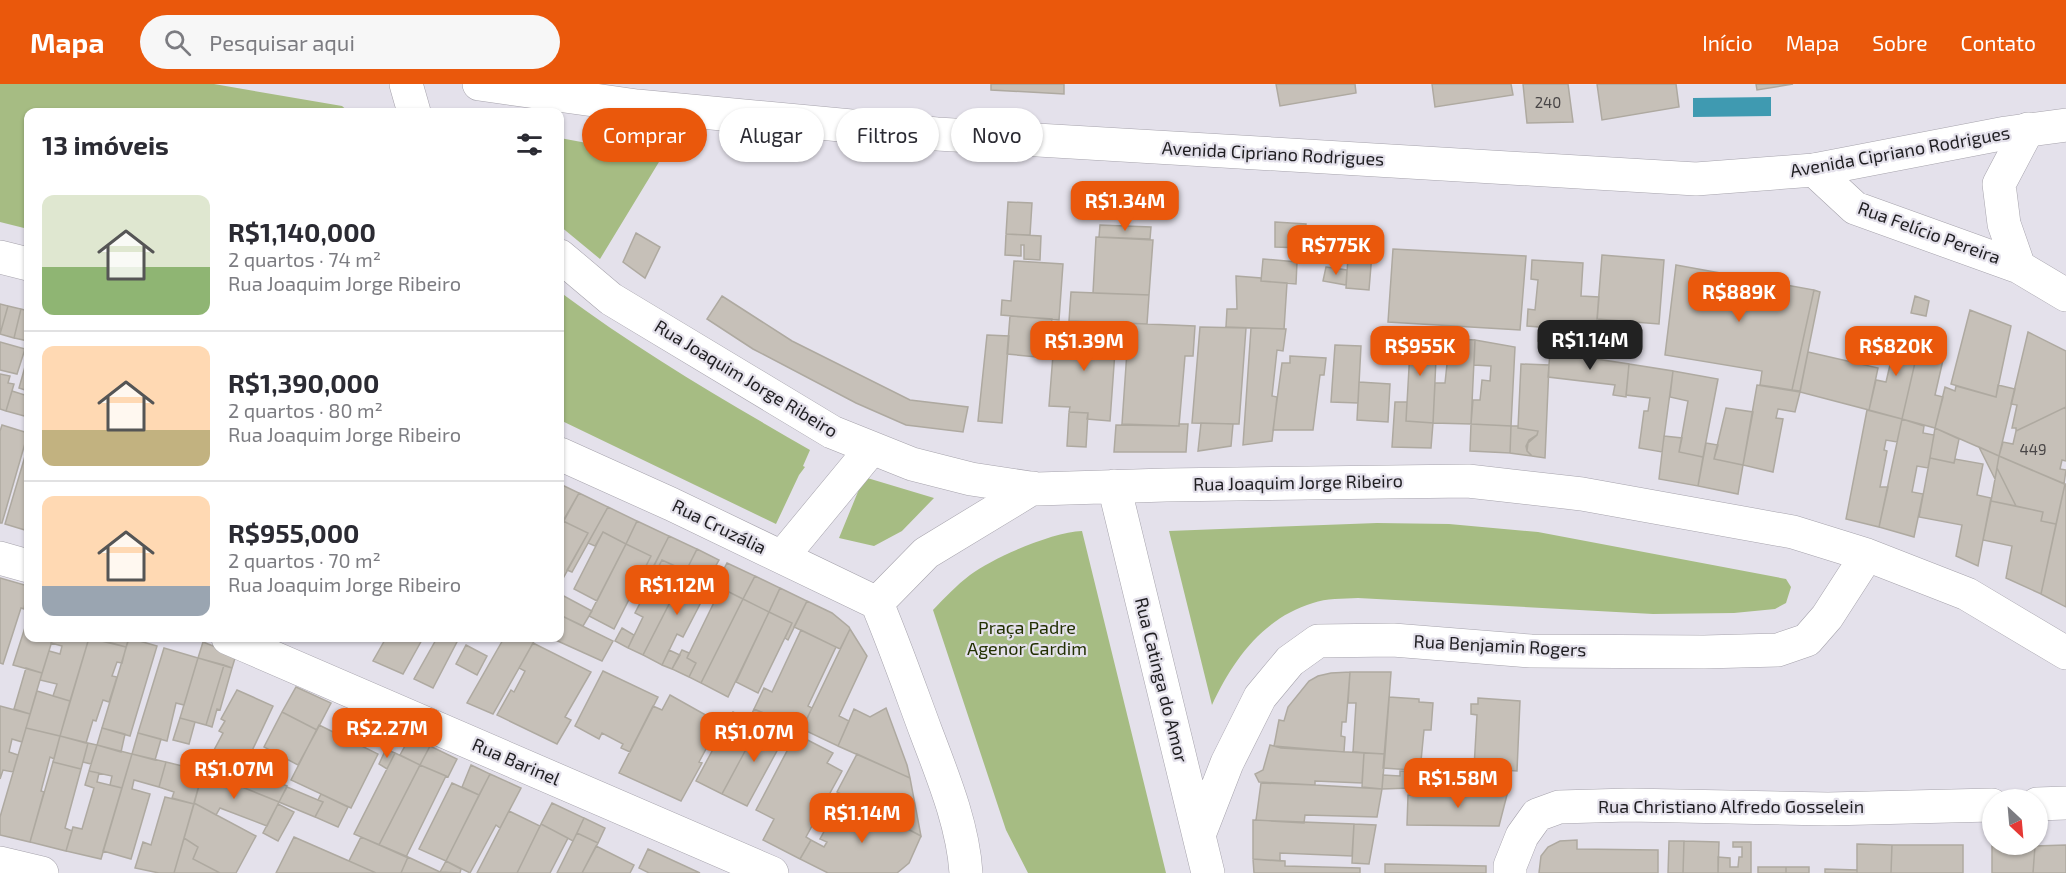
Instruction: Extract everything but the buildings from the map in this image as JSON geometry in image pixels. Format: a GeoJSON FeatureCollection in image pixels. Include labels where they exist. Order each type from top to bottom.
{"type":"FeatureCollection","features":[{"type":"Feature","properties":{"kind":"street"},"geometry":{"type":"LineString","coordinates":[[406,84],[413,108]]}},
{"type":"Feature","properties":{"kind":"street","name":"Avenida Cipriano Rodrigues"},"geometry":{"type":"LineString","coordinates":[[479,84],[637,106],[938,134],[1696,179],[1814,170],[2028,129],[2066,125]]}},
{"type":"Feature","properties":{"kind":"street","name":"Rua Felício Pereira"},"geometry":{"type":"LineString","coordinates":[[2019,267],[2004,224],[1999,184],[2028,129]]}},
{"type":"Feature","properties":{"kind":"street","name":"Rua Felício Pereira"},"geometry":{"type":"LineString","coordinates":[[1814,170],[1855,208],[2019,267],[2066,295]]}},
{"type":"Feature","properties":{"kind":"street"},"geometry":{"type":"LineString","coordinates":[[0,256],[24,263]]}},
{"type":"Feature","properties":{"kind":"street","name":"Rua Joaquim Jorge Ribeiro"},"geometry":{"type":"LineString","coordinates":[[564,259],[611,299],[832,432],[912,464],[971,479],[1033,488],[1468,481],[1582,494],[1793,532],[1867,555],[1967,594],[2066,653]]}},
{"type":"Feature","properties":{"kind":"street"},"geometry":{"type":"LineString","coordinates":[[782,557],[872,448]]}},
{"type":"Feature","properties":{"kind":"street","name":"Rua Cruzália"},"geometry":{"type":"LineString","coordinates":[[564,456],[671,504],[877,603]]}},
{"type":"Feature","properties":{"kind":"street","name":"Rua Catinga do Amor"},"geometry":{"type":"LineString","coordinates":[[1114,486],[1208,873]]}},
{"type":"Feature","properties":{"kind":"street"},"geometry":{"type":"LineString","coordinates":[[966,873],[966,861],[950,795],[877,603],[926,553],[1033,488]]}},
{"type":"Feature","properties":{"kind":"street","name":"Rua Benjamin Rogers"},"geometry":{"type":"LineString","coordinates":[[1198,835],[1227,763],[1260,697],[1290,661],[1317,641],[1393,640],[1531,651],[1778,650],[1807,640],[1827,617],[1867,555]]}},
{"type":"Feature","properties":{"kind":"street"},"geometry":{"type":"LineString","coordinates":[[0,558],[24,565]]}},
{"type":"Feature","properties":{"kind":"street","name":"Rua Barinel"},"geometry":{"type":"LineString","coordinates":[[237,642],[772,873]]}},
{"type":"Feature","properties":{"kind":"street"},"geometry":{"type":"LineString","coordinates":[[2048,804],[2066,803]]}},
{"type":"Feature","properties":{"kind":"street","name":"Rua Christiano Alfredo Gosselein"},"geometry":{"type":"LineString","coordinates":[[1510,873],[1510,866],[1522,836],[1537,815],[1558,807],[1629,805],[1828,809],[1982,805]]}},
{"type":"Feature","properties":{"kind":"green space"},"geometry":{"type":"Polygon","coordinates":[[[0,84],[214,84],[344,108],[24,108],[24,228],[0,222],[0,84]]]}},
{"type":"Feature","properties":{"kind":"green space"},"geometry":{"type":"Polygon","coordinates":[[[564,139],[582,142],[582,162],[659,162],[600,259],[564,229],[564,139]]]}},
{"type":"Feature","properties":{"kind":"green space"},"geometry":{"type":"Polygon","coordinates":[[[564,295],[651,355],[810,450],[803,466],[805,467],[776,524],[564,422],[564,295]]]}},
{"type":"Feature","properties":{"kind":"green space"},"geometry":{"type":"Polygon","coordinates":[[[864,477],[934,498],[902,531],[874,546],[839,538],[864,477]]]}},
{"type":"Feature","properties":{"kind":"green space"},"geometry":{"type":"Polygon","coordinates":[[[1377,523],[1449,524],[1538,532],[1786,579],[1791,587],[1786,603],[1775,609],[1734,613],[1653,614],[1358,598],[1323,600],[1295,610],[1265,630],[1240,657],[1212,705],[1169,531],[1377,523]]]}},
{"type":"Feature","properties":{"kind":"green space","name":"Praça Padre Agenor Cardim"},"geometry":{"type":"Polygon","coordinates":[[[1082,531],[1166,873],[1028,873],[1006,830],[933,610],[965,579],[994,561],[1040,541],[1070,532],[1082,531]]]}},
{"type":"Feature","properties":{"kind":"water"},"geometry":{"type":"Polygon","coordinates":[[[1771,97],[1771,116],[1693,117],[1693,98],[1771,97]]]}}]}
